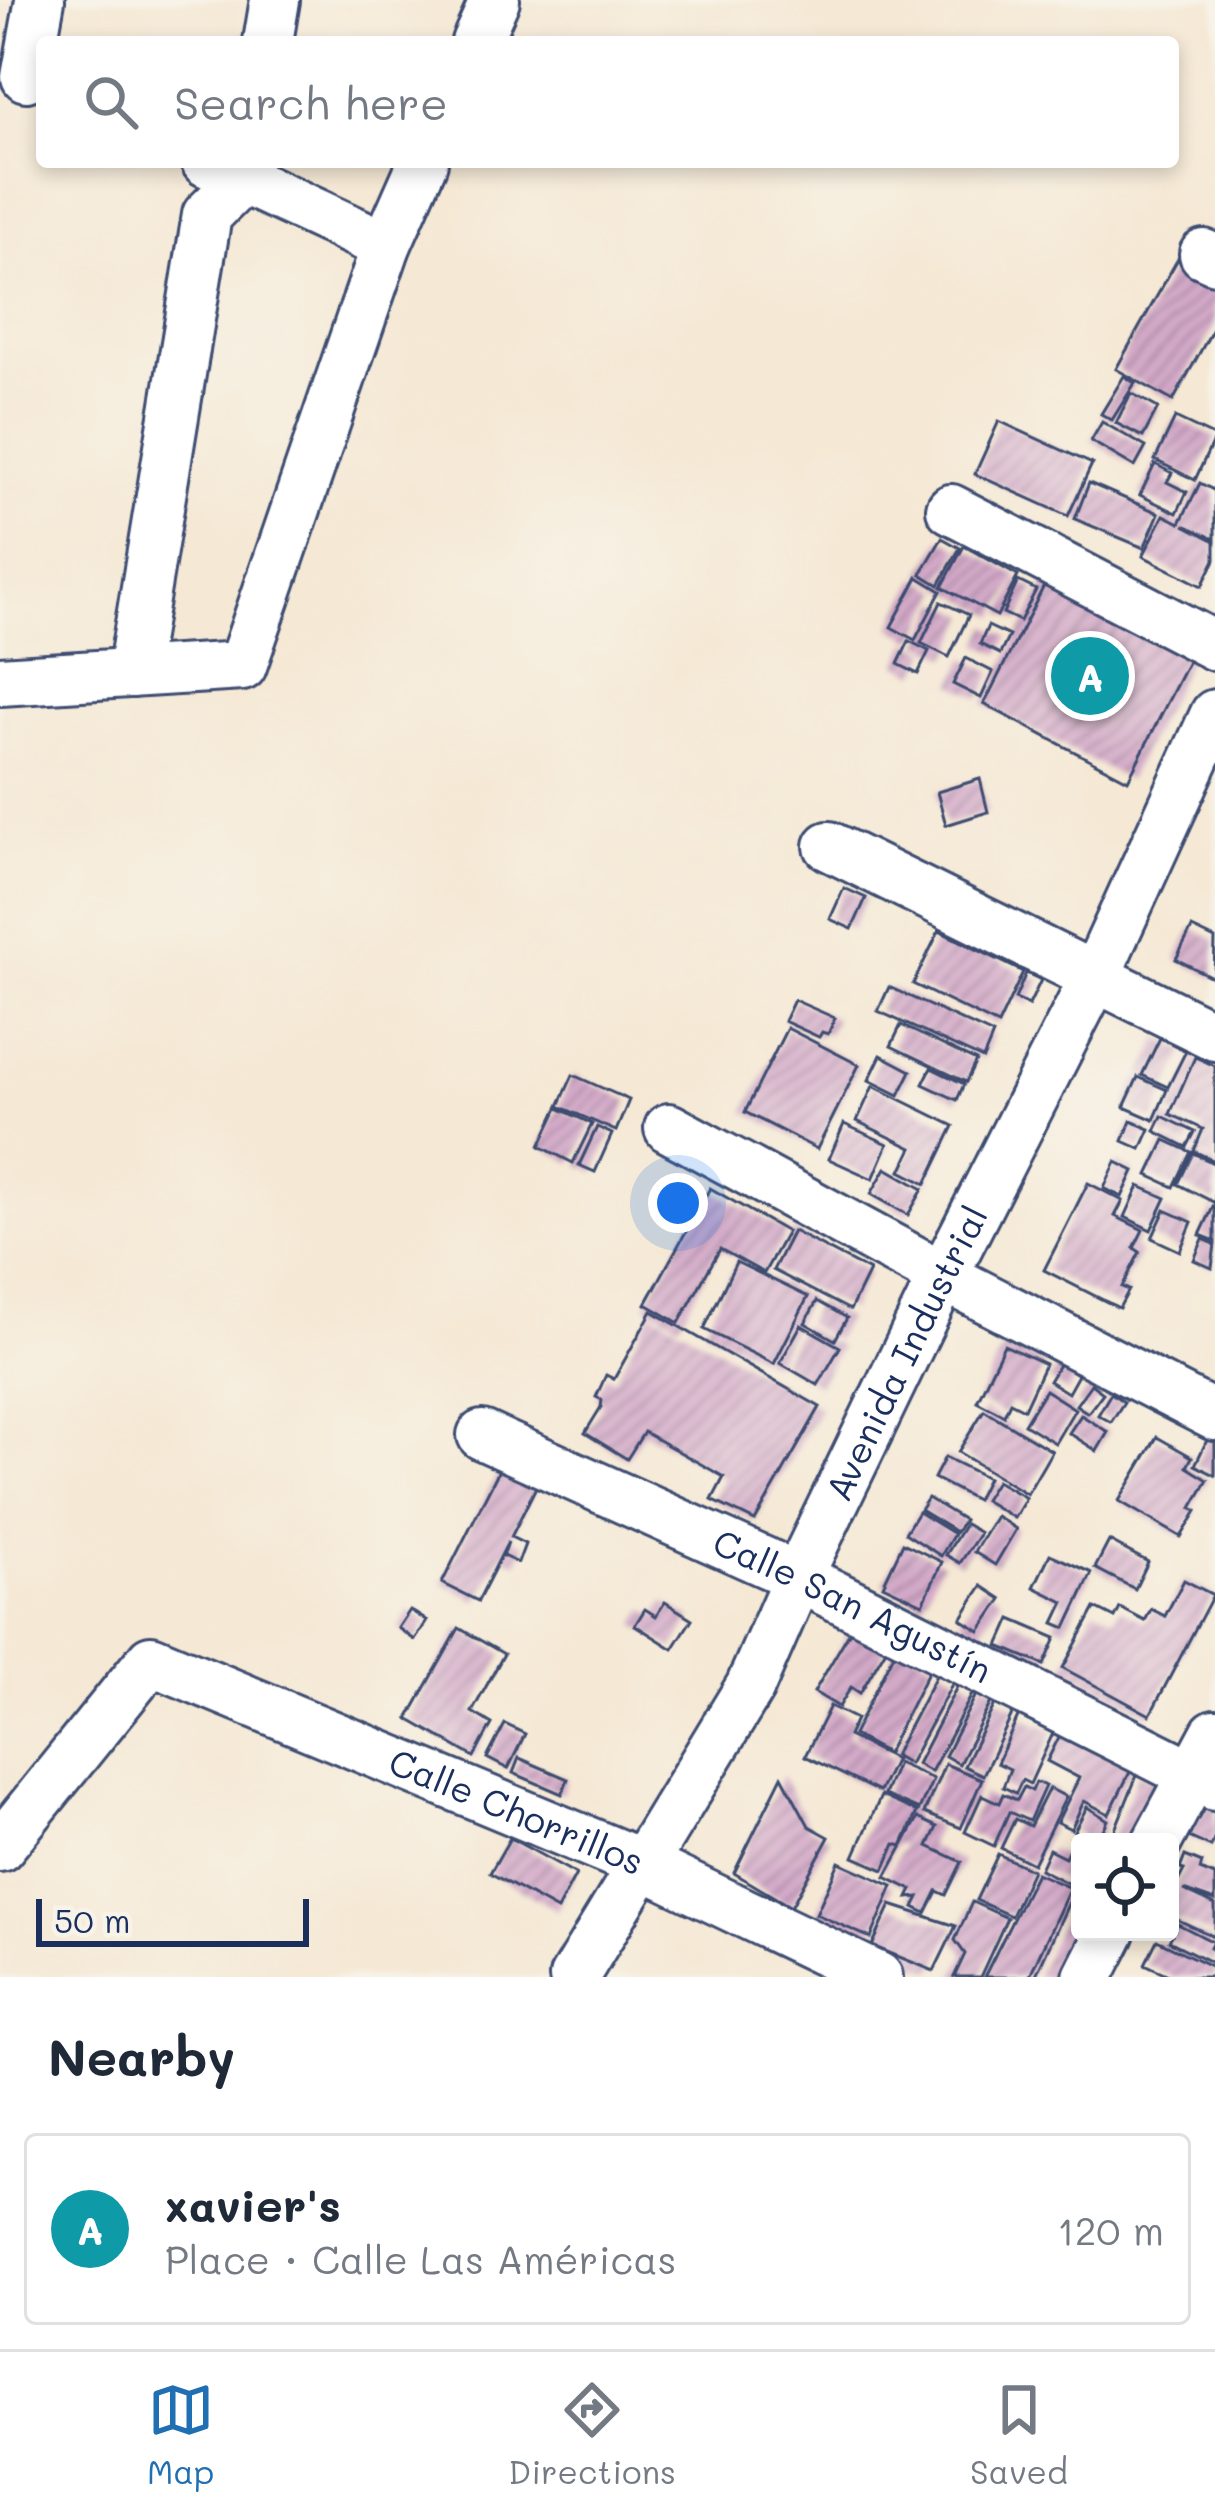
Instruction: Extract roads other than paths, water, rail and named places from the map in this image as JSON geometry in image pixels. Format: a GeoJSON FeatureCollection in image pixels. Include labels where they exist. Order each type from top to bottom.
{"type":"FeatureCollection","features":[{"type":"Feature","properties":{"kind":"street"},"geometry":{"type":"LineString","coordinates":[[23,76],[40,0]]}},
{"type":"Feature","properties":{"kind":"street"},"geometry":{"type":"LineString","coordinates":[[269,36],[275,0]]}},
{"type":"Feature","properties":{"kind":"street"},"geometry":{"type":"LineString","coordinates":[[479,36],[495,0]]}},
{"type":"Feature","properties":{"kind":"street"},"geometry":{"type":"LineString","coordinates":[[132,673],[207,215],[232,168],[386,247]]}},
{"type":"Feature","properties":{"kind":"street"},"geometry":{"type":"LineString","coordinates":[[0,681],[242,666],[386,247],[420,168]]}},
{"type":"Feature","properties":{"kind":"street"},"geometry":{"type":"LineString","coordinates":[[951,509],[1215,646]]}},
{"type":"Feature","properties":{"kind":"street","name":"Avenida Industrial"},"geometry":{"type":"LineString","coordinates":[[574,1977],[750,1688],[798,1577],[943,1276],[1095,977],[1215,713]]}},
{"type":"Feature","properties":{"kind":"street"},"geometry":{"type":"LineString","coordinates":[[829,846],[1215,1036]]}},
{"type":"Feature","properties":{"kind":"street"},"geometry":{"type":"LineString","coordinates":[[669,1128],[1215,1416]]}},
{"type":"Feature","properties":{"kind":"street","name":"Calle San Agustín"},"geometry":{"type":"LineString","coordinates":[[482,1435],[1207,1765]]}},
{"type":"Feature","properties":{"kind":"street","name":"Calle Chorrillos"},"geometry":{"type":"LineString","coordinates":[[0,1847],[152,1660],[642,1864],[878,1977]]}},
{"type":"Feature","properties":{"kind":"street"},"geometry":{"type":"LineString","coordinates":[[1163,1833],[1207,1765]]}},
{"type":"Feature","properties":{"kind":"street"},"geometry":{"type":"LineString","coordinates":[[1088,1977],[1107,1941]]}},
{"type":"Feature","properties":{"kind":"place","name":"xavier's"},"geometry":{"type":"Point","coordinates":[1090,676]}}]}
